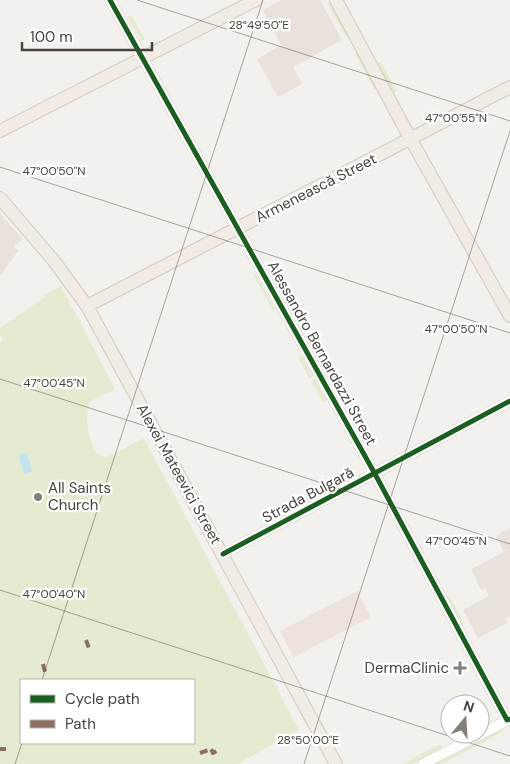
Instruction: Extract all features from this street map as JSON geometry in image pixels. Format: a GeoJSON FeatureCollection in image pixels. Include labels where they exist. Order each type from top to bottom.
{"type":"FeatureCollection","features":[{"type":"Feature","properties":{"kind":"main road"},"geometry":{"type":"LineString","coordinates":[[0,131],[256,0]]}},
{"type":"Feature","properties":{"kind":"main road"},"geometry":{"type":"LineString","coordinates":[[336,0],[410,138],[510,316]]}},
{"type":"Feature","properties":{"kind":"main road","name":"Armenească Street"},"geometry":{"type":"LineString","coordinates":[[87,306],[510,87]]}},
{"type":"Feature","properties":{"kind":"main road","name":"Alexei Mateevici Street"},"geometry":{"type":"LineString","coordinates":[[0,198],[54,261],[87,306],[336,764]]}},
{"type":"Feature","properties":{"kind":"street","name":"Alessandro Bernardazzi Street"},"geometry":{"type":"LineString","coordinates":[[110,0],[375,474],[509,719]]}},
{"type":"Feature","properties":{"kind":"street","name":"Strada Bulgară"},"geometry":{"type":"LineString","coordinates":[[223,554],[510,401]]}},
{"type":"Feature","properties":{"kind":"street"},"geometry":{"type":"LineString","coordinates":[[423,764],[509,719]]}},
{"type":"Feature","properties":{"kind":"shaded area"},"geometry":{"type":"Polygon","coordinates":[[[282,0],[320,0],[342,40],[293,67],[302,84],[278,97],[257,59],[281,45],[263,10],[282,0]]]}},
{"type":"Feature","properties":{"kind":"shaded area"},"geometry":{"type":"Polygon","coordinates":[[[0,214],[23,239],[14,246],[18,251],[0,276],[0,214]]]}},
{"type":"Feature","properties":{"kind":"shaded area"},"geometry":{"type":"Polygon","coordinates":[[[510,528],[510,616],[505,619],[507,623],[478,638],[463,610],[489,596],[485,588],[481,590],[471,569],[504,552],[496,536],[510,528]]]}},
{"type":"Feature","properties":{"kind":"shaded area"},"geometry":{"type":"Polygon","coordinates":[[[357,591],[369,613],[369,618],[294,657],[280,631],[357,591]]]}},
{"type":"Feature","properties":{"kind":"green space"},"geometry":{"type":"Polygon","coordinates":[[[330,2],[348,36],[346,37],[327,3],[330,2]]]}},
{"type":"Feature","properties":{"kind":"green space"},"geometry":{"type":"Polygon","coordinates":[[[131,15],[145,39],[141,41],[127,16],[131,15]]]}},
{"type":"Feature","properties":{"kind":"green space"},"geometry":{"type":"Polygon","coordinates":[[[358,52],[377,88],[375,90],[355,54],[358,52]]]}},
{"type":"Feature","properties":{"kind":"green space"},"geometry":{"type":"Polygon","coordinates":[[[380,61],[397,91],[394,93],[377,63],[380,61]]]}},
{"type":"Feature","properties":{"kind":"green space"},"geometry":{"type":"Polygon","coordinates":[[[255,273],[276,310],[273,311],[253,274],[255,273]]]}},
{"type":"Feature","properties":{"kind":"green space"},"geometry":{"type":"Polygon","coordinates":[[[61,286],[115,389],[93,400],[89,407],[87,414],[88,429],[95,450],[100,456],[109,456],[142,439],[145,440],[299,730],[237,764],[0,764],[0,342],[3,340],[0,328],[45,297],[44,295],[61,286]]]}},
{"type":"Feature","properties":{"kind":"green space"},"geometry":{"type":"Polygon","coordinates":[[[314,347],[327,371],[323,373],[310,349],[314,347]]]}},
{"type":"Feature","properties":{"kind":"green space"},"geometry":{"type":"Polygon","coordinates":[[[302,356],[313,376],[309,378],[298,358],[302,356]]]}},
{"type":"Feature","properties":{"kind":"green space"},"geometry":{"type":"Polygon","coordinates":[[[315,379],[327,400],[323,402],[311,381],[315,379]]]}},
{"type":"Feature","properties":{"kind":"green space"},"geometry":{"type":"Polygon","coordinates":[[[450,596],[464,623],[461,625],[447,598],[450,596]]]}},
{"type":"Feature","properties":{"kind":"green space"},"geometry":{"type":"Polygon","coordinates":[[[501,728],[503,732],[490,739],[490,734],[501,728]]]}},
{"type":"Feature","properties":{"kind":"green space"},"geometry":{"type":"Polygon","coordinates":[[[440,744],[442,748],[412,764],[402,764],[440,744]]]}},
{"type":"Feature","properties":{"kind":"green space"},"geometry":{"type":"Polygon","coordinates":[[[470,744],[480,744],[442,764],[432,764],[470,744]]]}},
{"type":"Feature","properties":{"kind":"water"},"geometry":{"type":"Polygon","coordinates":[[[27,453],[32,471],[24,474],[18,455],[27,453]]]}},
{"type":"Feature","properties":{"kind":"marked path"},"geometry":{"type":"LineString","coordinates":[[86,640],[90,651]]}},
{"type":"Feature","properties":{"kind":"marked path"},"geometry":{"type":"LineString","coordinates":[[43,664],[45,672]]}},
{"type":"Feature","properties":{"kind":"marked path"},"geometry":{"type":"LineString","coordinates":[[0,749],[6,749]]}},
{"type":"Feature","properties":{"kind":"marked path"},"geometry":{"type":"LineString","coordinates":[[200,753],[211,749],[213,753],[217,751]]}},
{"type":"Feature","properties":{"kind":"cycle path"},"geometry":{"type":"LineString","coordinates":[[110,0],[375,474],[507,720],[510,719]]}},
{"type":"Feature","properties":{"kind":"cycle path"},"geometry":{"type":"LineString","coordinates":[[223,554],[510,401]]}},
{"type":"Feature","properties":{"kind":"place","name":"All Saints Church"},"geometry":{"type":"Point","coordinates":[38,497]}},
{"type":"Feature","properties":{"kind":"place","name":"DermaClinic"},"geometry":{"type":"Point","coordinates":[460,668]}}]}
